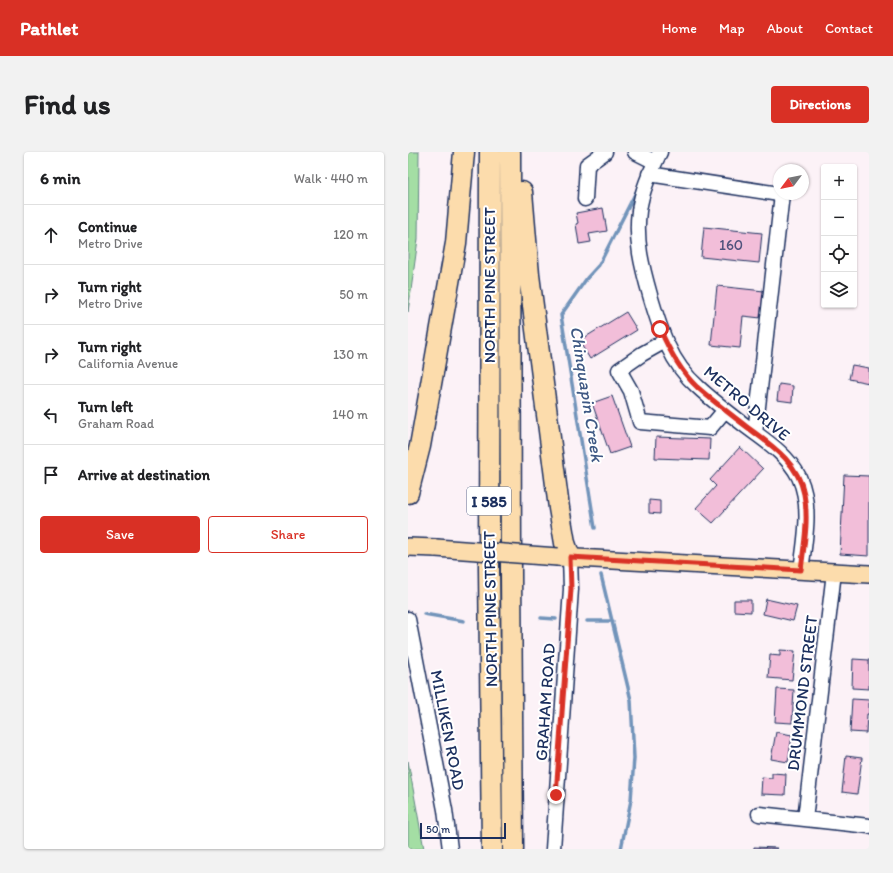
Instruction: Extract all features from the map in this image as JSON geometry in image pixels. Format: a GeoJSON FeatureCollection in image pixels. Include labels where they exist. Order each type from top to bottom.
{"type":"FeatureCollection","features":[{"type":"Feature","properties":{"kind":"highway"},"geometry":{"type":"LineString","coordinates":[[408,493],[420,446],[456,243],[464,152]]}},
{"type":"Feature","properties":{"kind":"highway","name":"NORTH PINE STREET"},"geometry":{"type":"LineString","coordinates":[[490,152],[489,560],[492,849]]}},
{"type":"Feature","properties":{"kind":"highway","name":"NORTH PINE STREET"},"geometry":{"type":"LineString","coordinates":[[510,152],[510,555],[513,849]]}},
{"type":"Feature","properties":{"kind":"highway"},"geometry":{"type":"LineString","coordinates":[[519,152],[529,275],[559,508],[565,543],[564,557]]}},
{"type":"Feature","properties":{"kind":"main road"},"geometry":{"type":"LineString","coordinates":[[408,547],[869,574]]}},
{"type":"Feature","properties":{"kind":"street"},"geometry":{"type":"LineString","coordinates":[[585,199],[587,165],[605,152]]}},
{"type":"Feature","properties":{"kind":"street"},"geometry":{"type":"LineString","coordinates":[[635,152],[655,163],[773,192]]}},
{"type":"Feature","properties":{"kind":"street","name":"METRO DRIVE"},"geometry":{"type":"LineString","coordinates":[[655,163],[643,193],[639,212],[638,232],[639,251],[643,270],[660,329],[669,350],[681,369],[696,386],[777,450],[790,462],[799,477],[806,511],[801,570]]}},
{"type":"Feature","properties":{"kind":"street"},"geometry":{"type":"LineString","coordinates":[[755,433],[781,200]]}},
{"type":"Feature","properties":{"kind":"street"},"geometry":{"type":"LineString","coordinates":[[665,341],[642,354],[619,370],[632,391],[640,422],[710,428],[725,410]]}},
{"type":"Feature","properties":{"kind":"street","name":"GRAHAM ROAD"},"geometry":{"type":"LineString","coordinates":[[553,849],[571,589],[564,557]]}},
{"type":"Feature","properties":{"kind":"street","name":"DRUMMOND STREET"},"geometry":{"type":"LineString","coordinates":[[805,819],[834,572]]}},
{"type":"Feature","properties":{"kind":"street","name":"MILLIKEN ROAD"},"geometry":{"type":"LineString","coordinates":[[408,619],[445,810],[450,849]]}},
{"type":"Feature","properties":{"kind":"street"},"geometry":{"type":"LineString","coordinates":[[759,814],[869,826]]}},
{"type":"Feature","properties":{"kind":"green space"},"geometry":{"type":"Polygon","coordinates":[[[408,152],[419,152],[418,239],[408,312],[408,152]]]}},
{"type":"Feature","properties":{"kind":"green space"},"geometry":{"type":"Polygon","coordinates":[[[408,761],[424,849],[408,849],[408,761]]]}},
{"type":"Feature","properties":{"kind":"building"},"geometry":{"type":"Polygon","coordinates":[[[603,208],[607,231],[589,234],[591,242],[579,244],[576,213],[603,208]]]}},
{"type":"Feature","properties":{"kind":"building"},"geometry":{"type":"Polygon","coordinates":[[[704,227],[762,233],[759,263],[701,257],[704,227]]]}},
{"type":"Feature","properties":{"kind":"building"},"geometry":{"type":"Polygon","coordinates":[[[717,286],[764,291],[761,318],[743,316],[740,348],[711,345],[717,286]]]}},
{"type":"Feature","properties":{"kind":"building"},"geometry":{"type":"Polygon","coordinates":[[[626,312],[637,330],[590,359],[579,341],[626,312]]]}},
{"type":"Feature","properties":{"kind":"building"},"geometry":{"type":"Polygon","coordinates":[[[852,365],[869,368],[869,383],[849,379],[852,365]]]}},
{"type":"Feature","properties":{"kind":"building"},"geometry":{"type":"Polygon","coordinates":[[[779,384],[793,386],[792,402],[777,400],[779,384]]]}},
{"type":"Feature","properties":{"kind":"building"},"geometry":{"type":"Polygon","coordinates":[[[612,396],[630,447],[610,454],[592,403],[612,396]]]}},
{"type":"Feature","properties":{"kind":"building"},"geometry":{"type":"Polygon","coordinates":[[[656,437],[710,439],[709,460],[655,458],[656,437]]]}},
{"type":"Feature","properties":{"kind":"building"},"geometry":{"type":"Polygon","coordinates":[[[740,447],[763,469],[713,523],[696,508],[716,486],[710,480],[740,447]]]}},
{"type":"Feature","properties":{"kind":"building"},"geometry":{"type":"Polygon","coordinates":[[[844,475],[869,476],[869,556],[840,554],[844,475]]]}},
{"type":"Feature","properties":{"kind":"building"},"geometry":{"type":"Polygon","coordinates":[[[649,500],[660,501],[660,514],[649,513],[649,500]]]}},
{"type":"Feature","properties":{"kind":"building"},"geometry":{"type":"Polygon","coordinates":[[[766,599],[797,606],[793,621],[763,614],[766,599]]]}},
{"type":"Feature","properties":{"kind":"building"},"geometry":{"type":"Polygon","coordinates":[[[734,600],[751,600],[751,612],[734,611],[734,600]]]}},
{"type":"Feature","properties":{"kind":"building"},"geometry":{"type":"Polygon","coordinates":[[[780,650],[795,651],[792,680],[768,678],[770,655],[780,656],[780,650]]]}},
{"type":"Feature","properties":{"kind":"building"},"geometry":{"type":"Polygon","coordinates":[[[853,659],[869,660],[869,689],[852,688],[853,659]]]}},
{"type":"Feature","properties":{"kind":"building"},"geometry":{"type":"Polygon","coordinates":[[[777,689],[794,690],[792,723],[775,722],[777,689]]]}},
{"type":"Feature","properties":{"kind":"building"},"geometry":{"type":"Polygon","coordinates":[[[852,699],[869,700],[869,714],[867,714],[866,733],[850,732],[852,699]]]}},
{"type":"Feature","properties":{"kind":"building"},"geometry":{"type":"Polygon","coordinates":[[[776,732],[792,735],[788,762],[771,759],[776,732]]]}},
{"type":"Feature","properties":{"kind":"building"},"geometry":{"type":"Polygon","coordinates":[[[846,756],[862,758],[857,794],[842,792],[846,756]]]}},
{"type":"Feature","properties":{"kind":"building"},"geometry":{"type":"Polygon","coordinates":[[[772,773],[786,774],[785,795],[761,794],[762,777],[772,778],[772,773]]]}},
{"type":"Feature","properties":{"kind":"building"},"geometry":{"type":"Polygon","coordinates":[[[754,847],[777,848],[777,849],[754,849],[754,847]]]}},
{"type":"Feature","properties":{"kind":"waterway","name":"Chinquapin Creek"},"geometry":{"type":"LineString","coordinates":[[595,528],[561,315],[587,278],[599,265],[637,190]]}},
{"type":"Feature","properties":{"kind":"waterway","name":"Chinquapin Creek"},"geometry":{"type":"LineString","coordinates":[[601,575],[631,700],[634,758],[631,800],[621,849]]}},
{"type":"Feature","properties":{"kind":"waterway"},"geometry":{"type":"LineString","coordinates":[[424,614],[464,621]]}},
{"type":"Feature","properties":{"kind":"waterway"},"geometry":{"type":"LineString","coordinates":[[541,618],[556,619]]}},
{"type":"Feature","properties":{"kind":"waterway"},"geometry":{"type":"LineString","coordinates":[[587,621],[613,621]]}},
{"type":"Feature","properties":{"kind":"route"},"geometry":{"type":"LineString","coordinates":[[556,795],[571,589],[569,568],[570,557],[801,570],[806,511],[804,493],[799,477],[790,462],[777,450],[696,386],[681,369],[669,350],[660,329]]}}]}
